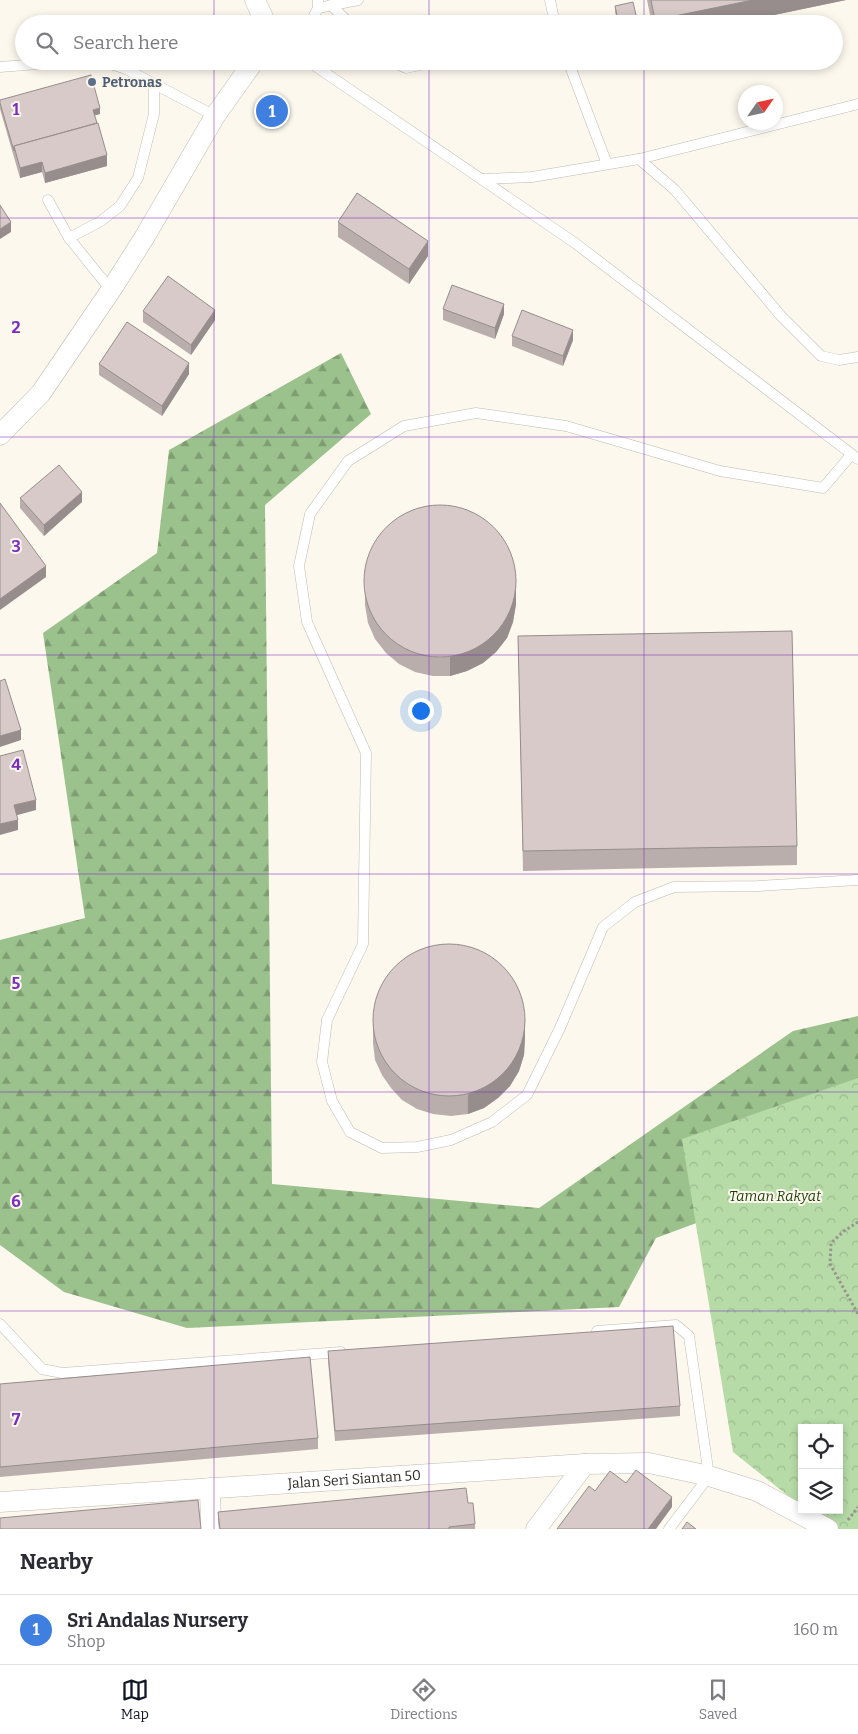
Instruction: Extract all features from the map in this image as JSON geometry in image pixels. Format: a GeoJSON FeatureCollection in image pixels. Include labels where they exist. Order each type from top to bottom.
{"type":"FeatureCollection","features":[{"type":"Feature","properties":{"kind":"street"},"geometry":{"type":"LineString","coordinates":[[255,0],[262,15]]}},
{"type":"Feature","properties":{"kind":"street"},"geometry":{"type":"LineString","coordinates":[[0,435],[41,393],[112,290],[215,116],[248,70]]}},
{"type":"Feature","properties":{"kind":"street","name":"Jalan Seri Siantan 50"},"geometry":{"type":"LineString","coordinates":[[0,1502],[585,1464],[649,1463],[709,1476],[756,1491],[828,1529]]}},
{"type":"Feature","properties":{"kind":"street"},"geometry":{"type":"LineString","coordinates":[[536,1529],[585,1464]]}},
{"type":"Feature","properties":{"kind":"street"},"geometry":{"type":"LineString","coordinates":[[210,1488],[211,1529]]}},
{"type":"Feature","properties":{"kind":"lane"},"geometry":{"type":"LineString","coordinates":[[318,4],[331,5],[358,0]]}},
{"type":"Feature","properties":{"kind":"lane"},"geometry":{"type":"LineString","coordinates":[[550,0],[553,15]]}},
{"type":"Feature","properties":{"kind":"lane"},"geometry":{"type":"LineString","coordinates":[[331,5],[341,15]]}},
{"type":"Feature","properties":{"kind":"lane"},"geometry":{"type":"LineString","coordinates":[[0,67],[15,66]]}},
{"type":"Feature","properties":{"kind":"lane"},"geometry":{"type":"LineString","coordinates":[[128,70],[215,116]]}},
{"type":"Feature","properties":{"kind":"lane"},"geometry":{"type":"LineString","coordinates":[[321,70],[575,243],[855,457],[823,488],[720,471],[566,426],[476,413],[404,426],[348,461],[310,514],[299,566],[307,622],[366,753],[363,944],[327,1020],[322,1062],[332,1101],[350,1132],[382,1148],[417,1147],[451,1140],[492,1122],[528,1095],[560,1028],[603,927],[635,902],[674,887],[758,886],[858,880]]}},
{"type":"Feature","properties":{"kind":"lane"},"geometry":{"type":"LineString","coordinates":[[571,70],[607,164]]}},
{"type":"Feature","properties":{"kind":"lane"},"geometry":{"type":"LineString","coordinates":[[69,238],[101,221],[120,206],[138,178],[154,114],[154,84]]}},
{"type":"Feature","properties":{"kind":"lane"},"geometry":{"type":"LineString","coordinates":[[482,179],[532,177],[639,159],[858,104]]}},
{"type":"Feature","properties":{"kind":"lane"},"geometry":{"type":"LineString","coordinates":[[639,159],[675,190],[781,316],[821,356],[839,360],[858,357]]}},
{"type":"Feature","properties":{"kind":"lane"},"geometry":{"type":"LineString","coordinates":[[48,200],[69,238],[112,290]]}},
{"type":"Feature","properties":{"kind":"lane"},"geometry":{"type":"LineString","coordinates":[[0,1324],[42,1370],[62,1373],[348,1352]]}},
{"type":"Feature","properties":{"kind":"lane"},"geometry":{"type":"LineString","coordinates":[[588,1332],[676,1325],[689,1336],[709,1476],[668,1529]]}},
{"type":"Feature","properties":{"kind":"path"},"geometry":{"type":"LineString","coordinates":[[858,1222],[831,1243],[830,1264],[858,1314]]}},
{"type":"Feature","properties":{"kind":"green space"},"geometry":{"type":"Polygon","coordinates":[[[341,353],[371,414],[265,505],[272,1184],[539,1208],[793,1031],[858,1016],[858,1163],[656,1238],[619,1307],[187,1328],[64,1292],[0,1245],[0,940],[85,918],[43,633],[157,553],[169,450],[341,353]]]}},
{"type":"Feature","properties":{"kind":"green space","name":"Taman Rakyat"},"geometry":{"type":"Polygon","coordinates":[[[858,1078],[858,1529],[828,1529],[810,1514],[843,1514],[843,1424],[798,1424],[798,1504],[733,1452],[682,1139],[858,1078]]]}},
{"type":"Feature","properties":{"kind":"building"},"geometry":{"type":"Polygon","coordinates":[[[651,0],[753,0],[680,15],[654,15],[651,0]]]}},
{"type":"Feature","properties":{"kind":"building"},"geometry":{"type":"Polygon","coordinates":[[[633,2],[636,15],[617,15],[615,6],[633,2]]]}},
{"type":"Feature","properties":{"kind":"building"},"geometry":{"type":"Polygon","coordinates":[[[91,75],[100,108],[93,110],[97,123],[14,146],[14,151],[0,100],[91,75]]]}},
{"type":"Feature","properties":{"kind":"building"},"geometry":{"type":"Polygon","coordinates":[[[98,123],[107,155],[45,173],[42,162],[20,168],[14,146],[98,123]]]}},
{"type":"Feature","properties":{"kind":"building"},"geometry":{"type":"Polygon","coordinates":[[[357,193],[428,241],[409,269],[338,222],[357,193]]]}},
{"type":"Feature","properties":{"kind":"building"},"geometry":{"type":"Polygon","coordinates":[[[0,205],[11,222],[0,229],[0,205]]]}},
{"type":"Feature","properties":{"kind":"building"},"geometry":{"type":"Polygon","coordinates":[[[168,276],[215,310],[191,345],[143,311],[168,276]]]}},
{"type":"Feature","properties":{"kind":"building"},"geometry":{"type":"Polygon","coordinates":[[[452,285],[504,304],[495,328],[443,309],[452,285]]]}},
{"type":"Feature","properties":{"kind":"building"},"geometry":{"type":"Polygon","coordinates":[[[522,310],[573,330],[563,356],[512,336],[522,310]]]}},
{"type":"Feature","properties":{"kind":"building"},"geometry":{"type":"Polygon","coordinates":[[[127,322],[189,363],[162,406],[99,364],[127,322]]]}},
{"type":"Feature","properties":{"kind":"building"},"geometry":{"type":"Polygon","coordinates":[[[59,465],[82,492],[44,525],[20,498],[59,465]]]}},
{"type":"Feature","properties":{"kind":"building"},"geometry":{"type":"Polygon","coordinates":[[[0,503],[46,566],[0,599],[0,503]]]}},
{"type":"Feature","properties":{"kind":"building"},"geometry":{"type":"Polygon","coordinates":[[[440,505],[469,511],[482,518],[493,528],[503,539],[510,552],[516,581],[510,610],[503,623],[493,634],[482,644],[469,651],[440,657],[411,651],[398,644],[387,634],[377,623],[370,610],[364,581],[370,552],[377,539],[387,528],[398,518],[411,511],[440,505]]]}},
{"type":"Feature","properties":{"kind":"building"},"geometry":{"type":"Polygon","coordinates":[[[792,631],[797,846],[523,851],[518,636],[792,631]]]}},
{"type":"Feature","properties":{"kind":"building"},"geometry":{"type":"Polygon","coordinates":[[[5,679],[21,730],[0,736],[0,681],[5,679]]]}},
{"type":"Feature","properties":{"kind":"building"},"geometry":{"type":"Polygon","coordinates":[[[23,750],[36,800],[14,805],[18,820],[0,824],[0,756],[23,750]]]}},
{"type":"Feature","properties":{"kind":"building"},"geometry":{"type":"Polygon","coordinates":[[[449,944],[464,945],[478,950],[503,966],[519,991],[524,1005],[524,1035],[519,1049],[503,1074],[478,1090],[464,1095],[449,1096],[434,1095],[420,1090],[395,1074],[379,1049],[374,1035],[373,1020],[374,1005],[379,991],[395,966],[420,950],[434,945],[449,944]]]}},
{"type":"Feature","properties":{"kind":"building"},"geometry":{"type":"Polygon","coordinates":[[[673,1326],[680,1406],[335,1431],[328,1351],[673,1326]]]}},
{"type":"Feature","properties":{"kind":"building"},"geometry":{"type":"Polygon","coordinates":[[[310,1357],[318,1438],[0,1467],[0,1384],[310,1357]]]}},
{"type":"Feature","properties":{"kind":"building"},"geometry":{"type":"Polygon","coordinates":[[[636,1470],[672,1497],[648,1529],[557,1529],[589,1486],[595,1491],[610,1471],[626,1483],[636,1470]]]}},
{"type":"Feature","properties":{"kind":"building"},"geometry":{"type":"Polygon","coordinates":[[[466,1488],[468,1503],[473,1503],[475,1524],[449,1527],[449,1529],[220,1529],[218,1512],[466,1488]]]}},
{"type":"Feature","properties":{"kind":"building"},"geometry":{"type":"Polygon","coordinates":[[[198,1500],[201,1529],[0,1529],[0,1518],[198,1500]]]}},
{"type":"Feature","properties":{"kind":"building"},"geometry":{"type":"Polygon","coordinates":[[[687,1522],[696,1529],[682,1529],[687,1522]]]}},
{"type":"Feature","properties":{"kind":"place","name":"Petronas"},"geometry":{"type":"Point","coordinates":[92,82]}},
{"type":"Feature","properties":{"kind":"place","name":"Sri Andalas Nursery"},"geometry":{"type":"Point","coordinates":[272,111]}}]}
